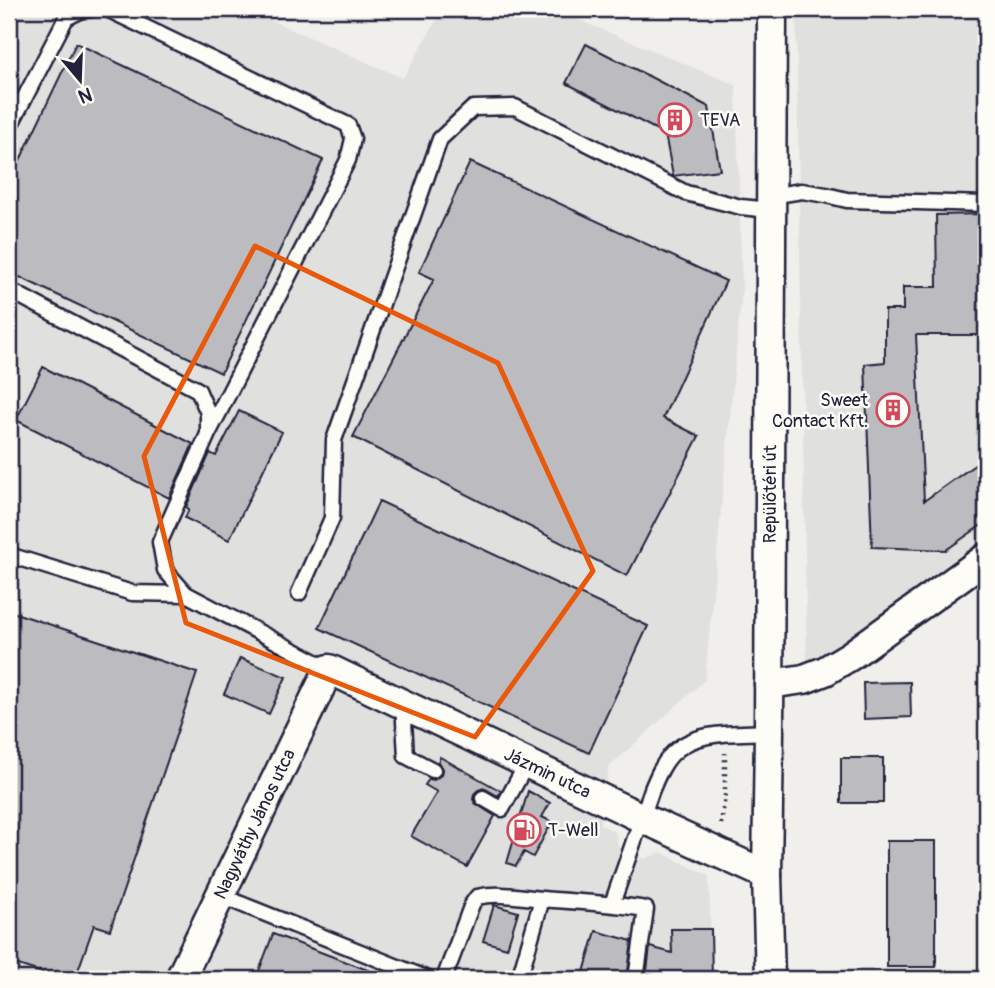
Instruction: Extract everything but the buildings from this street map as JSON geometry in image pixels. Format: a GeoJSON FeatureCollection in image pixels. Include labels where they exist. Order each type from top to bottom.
{"type":"FeatureCollection","features":[{"type":"Feature","properties":{"kind":"street","name":"Repülőtéri út"},"geometry":{"type":"LineString","coordinates":[[770,979],[767,875],[772,9]]}},
{"type":"Feature","properties":{"kind":"street"},"geometry":{"type":"LineString","coordinates":[[769,684],[804,679],[825,671],[986,558]]}},
{"type":"Feature","properties":{"kind":"street","name":"Jázmin utca"},"geometry":{"type":"LineString","coordinates":[[329,668],[767,875]]}},
{"type":"Feature","properties":{"kind":"street","name":"Nagyváthy János utca"},"geometry":{"type":"LineString","coordinates":[[180,979],[329,668]]}},
{"type":"Feature","properties":{"kind":"lane"},"geometry":{"type":"LineString","coordinates":[[9,128],[66,18],[82,10],[91,9]]}},
{"type":"Feature","properties":{"kind":"lane"},"geometry":{"type":"LineString","coordinates":[[107,9],[348,125],[353,139],[348,160],[208,434],[160,542],[165,570],[186,594],[329,668]]}},
{"type":"Feature","properties":{"kind":"lane"},"geometry":{"type":"LineString","coordinates":[[299,593],[332,518],[334,440],[440,139],[473,108],[515,107],[686,193],[741,207],[770,203],[802,191],[847,200],[986,204]]}},
{"type":"Feature","properties":{"kind":"lane"},"geometry":{"type":"LineString","coordinates":[[9,290],[198,390],[208,413],[208,434]]}},
{"type":"Feature","properties":{"kind":"lane"},"geometry":{"type":"LineString","coordinates":[[9,555],[132,593],[186,594]]}},
{"type":"Feature","properties":{"kind":"lane"},"geometry":{"type":"LineString","coordinates":[[403,704],[406,756],[433,771]]}},
{"type":"Feature","properties":{"kind":"lane"},"geometry":{"type":"LineString","coordinates":[[612,904],[656,780],[671,755],[683,745],[701,737],[769,733]]}},
{"type":"Feature","properties":{"kind":"lane"},"geometry":{"type":"LineString","coordinates":[[483,798],[502,809],[527,763]]}},
{"type":"Feature","properties":{"kind":"lane"},"geometry":{"type":"LineString","coordinates":[[444,979],[472,904],[477,897],[490,894],[646,909],[636,979]]}},
{"type":"Feature","properties":{"kind":"lane"},"geometry":{"type":"LineString","coordinates":[[221,896],[428,979]]}},
{"type":"Feature","properties":{"kind":"lane"},"geometry":{"type":"LineString","coordinates":[[519,979],[542,899]]}},
{"type":"Feature","properties":{"kind":"path"},"geometry":{"type":"LineString","coordinates":[[717,852],[725,796],[724,734]]}},
{"type":"Feature","properties":{"kind":"highlighted area"},"geometry":{"type":"Polygon","coordinates":[[[255,246],[498,363],[593,571],[475,737],[186,623],[144,456],[255,246]]]}},
{"type":"Feature","properties":{"kind":"shaded area"},"geometry":{"type":"Polygon","coordinates":[[[9,9],[245,9],[403,78],[443,9],[552,9],[736,85],[742,288],[705,680],[609,767],[600,824],[615,832],[619,848],[645,859],[661,852],[709,876],[712,979],[9,979],[9,9]]]}},
{"type":"Feature","properties":{"kind":"shaded area"},"geometry":{"type":"Polygon","coordinates":[[[796,9],[986,9],[986,557],[807,675],[796,9]]]}},
{"type":"Feature","properties":{"kind":"place","name":"TEVA"},"geometry":{"type":"Point","coordinates":[675,120]}},
{"type":"Feature","properties":{"kind":"place","name":"Sweet Contact Kft."},"geometry":{"type":"Point","coordinates":[893,410]}},
{"type":"Feature","properties":{"kind":"place","name":"T-Well"},"geometry":{"type":"Point","coordinates":[524,830]}}]}
